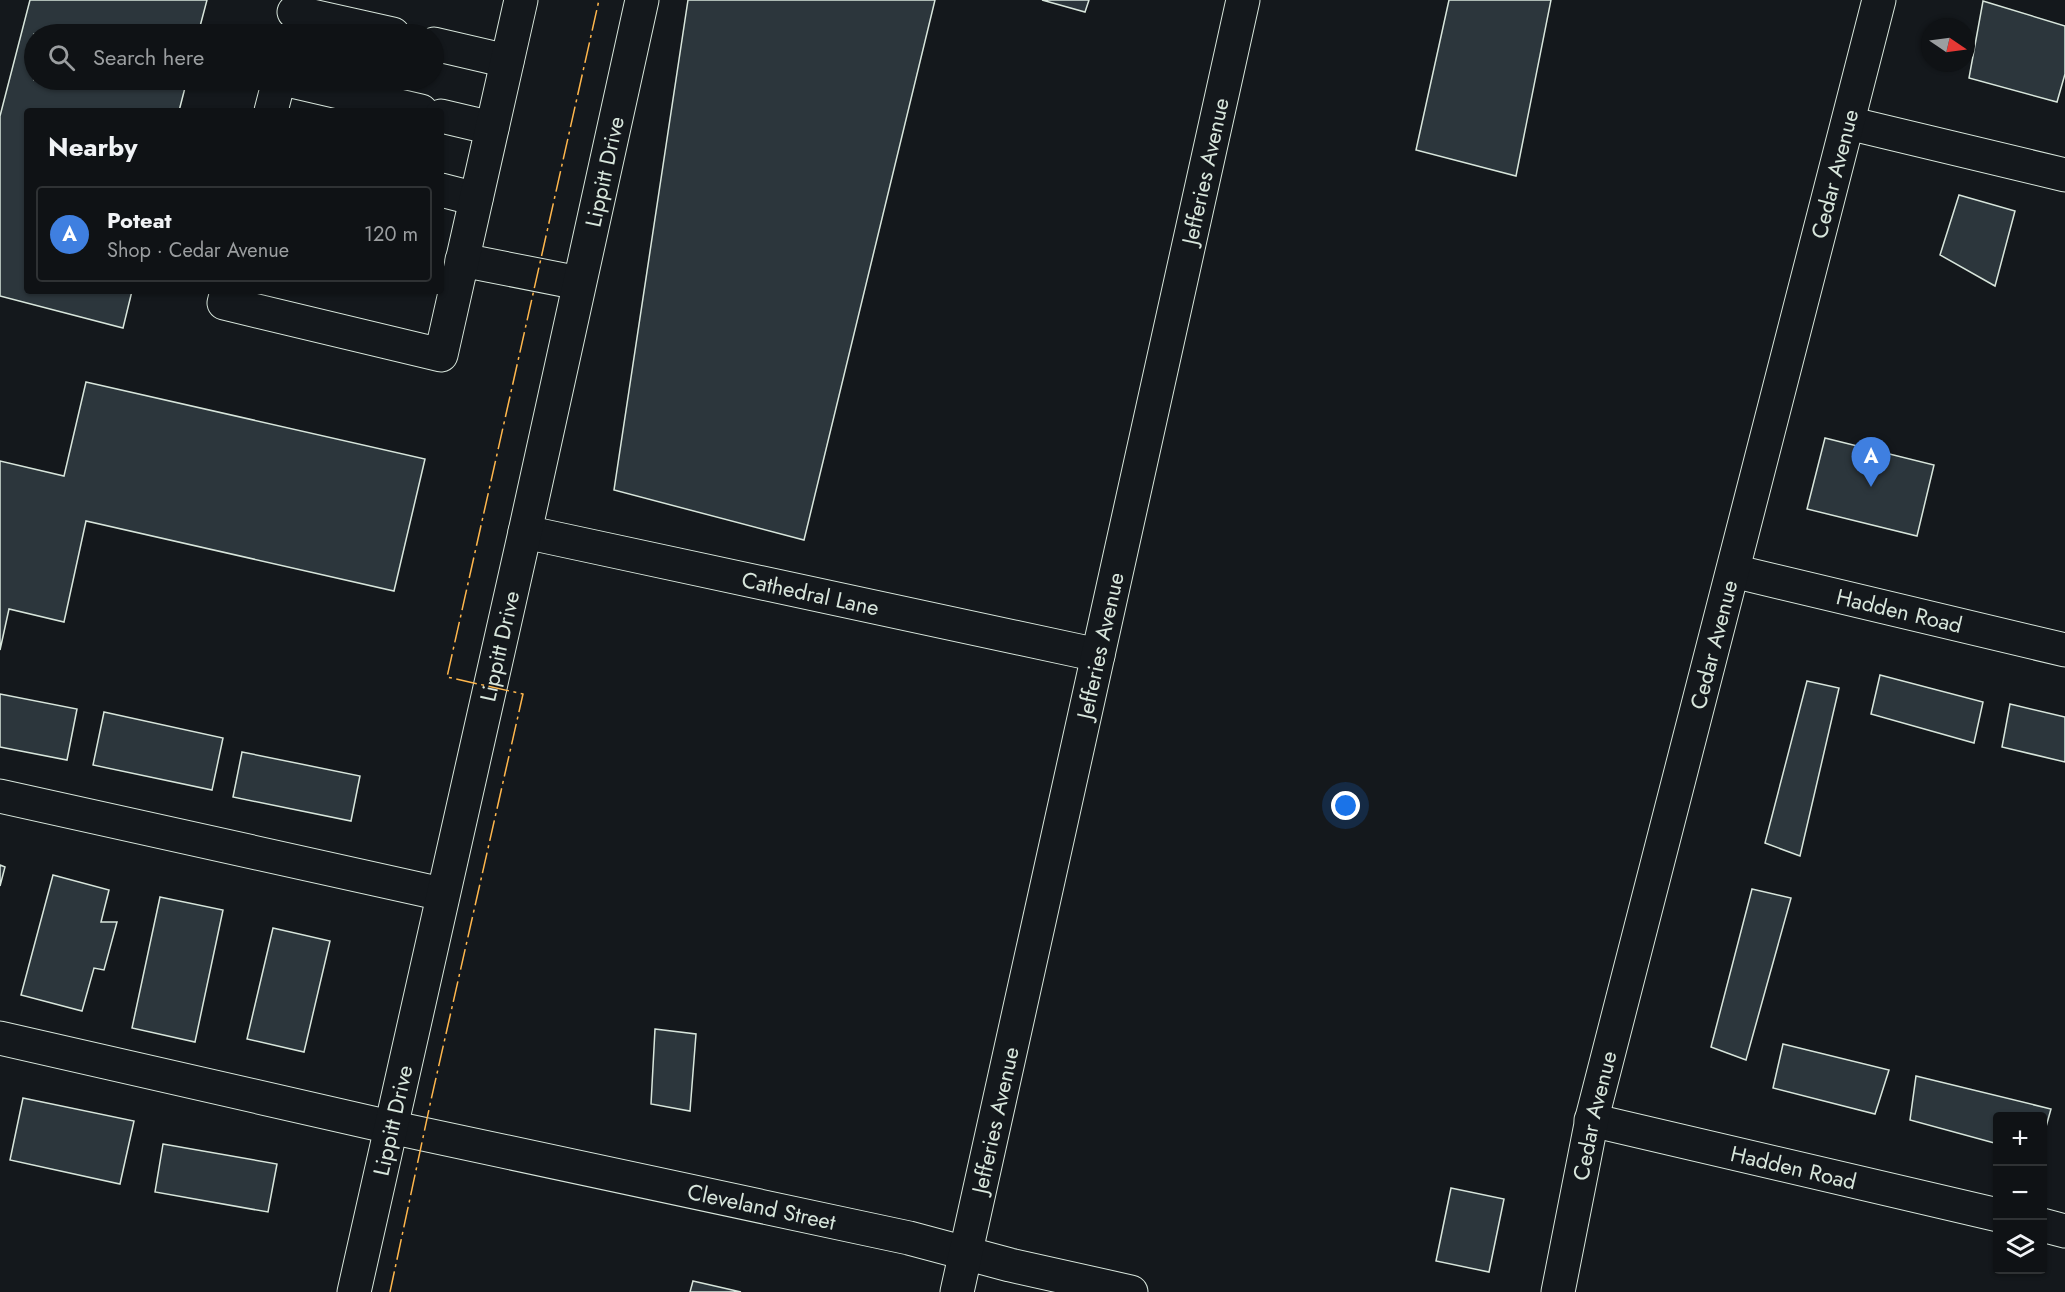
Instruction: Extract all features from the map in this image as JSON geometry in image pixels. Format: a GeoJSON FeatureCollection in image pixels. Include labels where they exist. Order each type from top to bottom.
{"type":"FeatureCollection","features":[{"type":"Feature","properties":{"kind":"street"},"geometry":{"type":"LineString","coordinates":[[226,297],[441,356],[454,268],[476,199],[522,0]]}},
{"type":"Feature","properties":{"kind":"street","name":"Lippitt Drive"},"geometry":{"type":"LineString","coordinates":[[354,1292],[642,0]]}},
{"type":"Feature","properties":{"kind":"street","name":"Jefferies Avenue"},"geometry":{"type":"LineString","coordinates":[[957,1292],[1244,0]]}},
{"type":"Feature","properties":{"kind":"street","name":"Cedar Avenue"},"geometry":{"type":"LineString","coordinates":[[1558,1292],[1591,1120],[1880,0]]}},
{"type":"Feature","properties":{"kind":"street"},"geometry":{"type":"LineString","coordinates":[[293,16],[337,24]]}},
{"type":"Feature","properties":{"kind":"street"},"geometry":{"type":"LineString","coordinates":[[444,46],[507,61]]}},
{"type":"Feature","properties":{"kind":"street"},"geometry":{"type":"LineString","coordinates":[[272,108],[276,90]]}},
{"type":"Feature","properties":{"kind":"street"},"geometry":{"type":"LineString","coordinates":[[330,90],[408,108]]}},
{"type":"Feature","properties":{"kind":"street"},"geometry":{"type":"LineString","coordinates":[[444,117],[492,128]]}},
{"type":"Feature","properties":{"kind":"street"},"geometry":{"type":"LineString","coordinates":[[1848,123],[2065,175]]}},
{"type":"Feature","properties":{"kind":"street"},"geometry":{"type":"LineString","coordinates":[[444,191],[476,199]]}},
{"type":"Feature","properties":{"kind":"street"},"geometry":{"type":"LineString","coordinates":[[454,268],[579,283]]}},
{"type":"Feature","properties":{"kind":"street","name":"Cathedral Lane"},"geometry":{"type":"LineString","coordinates":[[525,532],[1098,655]]}},
{"type":"Feature","properties":{"kind":"street","name":"Hadden Road"},"geometry":{"type":"LineString","coordinates":[[1733,571],[2065,650]]}},
{"type":"Feature","properties":{"kind":"street"},"geometry":{"type":"LineString","coordinates":[[0,796],[442,894]]}},
{"type":"Feature","properties":{"kind":"street","name":"Cleveland Street"},"geometry":{"type":"LineString","coordinates":[[0,1038],[390,1127],[886,1233],[1131,1292]]}},
{"type":"Feature","properties":{"kind":"street","name":"Hadden Road"},"geometry":{"type":"LineString","coordinates":[[1591,1120],[1993,1214]]}},
{"type":"Feature","properties":{"kind":"street"},"geometry":{"type":"LineString","coordinates":[[2047,1226],[2065,1231]]}},
{"type":"Feature","properties":{"kind":"building"},"geometry":{"type":"Polygon","coordinates":[[[30,0],[207,0],[201,24],[24,24],[24,90],[184,90],[180,108],[24,108],[24,294],[131,294],[123,328],[0,296],[0,116],[30,0]]]}},
{"type":"Feature","properties":{"kind":"building"},"geometry":{"type":"Polygon","coordinates":[[[688,0],[935,0],[804,540],[614,490],[688,0]]]}},
{"type":"Feature","properties":{"kind":"building"},"geometry":{"type":"Polygon","coordinates":[[[1042,0],[1089,0],[1085,12],[1042,0]]]}},
{"type":"Feature","properties":{"kind":"building"},"geometry":{"type":"Polygon","coordinates":[[[1449,0],[1551,0],[1516,176],[1416,150],[1449,0]]]}},
{"type":"Feature","properties":{"kind":"building"},"geometry":{"type":"Polygon","coordinates":[[[1983,1],[2065,26],[2065,74],[2057,102],[1969,78],[1970,72],[1975,72],[1975,45],[1983,1]]]}},
{"type":"Feature","properties":{"kind":"building"},"geometry":{"type":"Polygon","coordinates":[[[1959,195],[2015,211],[1995,286],[1940,255],[1959,195]]]}},
{"type":"Feature","properties":{"kind":"building"},"geometry":{"type":"Polygon","coordinates":[[[86,382],[425,459],[394,591],[86,521],[64,622],[9,609],[0,650],[0,461],[64,476],[86,382]]]}},
{"type":"Feature","properties":{"kind":"building"},"geometry":{"type":"Polygon","coordinates":[[[1825,438],[1934,465],[1917,536],[1807,509],[1825,438]]]}},
{"type":"Feature","properties":{"kind":"building"},"geometry":{"type":"Polygon","coordinates":[[[1880,675],[1983,702],[1974,743],[1871,714],[1880,675]]]}},
{"type":"Feature","properties":{"kind":"building"},"geometry":{"type":"Polygon","coordinates":[[[1807,681],[1839,688],[1800,856],[1765,843],[1807,681]]]}},
{"type":"Feature","properties":{"kind":"building"},"geometry":{"type":"Polygon","coordinates":[[[0,694],[77,709],[67,760],[0,747],[0,694]]]}},
{"type":"Feature","properties":{"kind":"building"},"geometry":{"type":"Polygon","coordinates":[[[2010,704],[2065,717],[2065,762],[2002,747],[2010,704]]]}},
{"type":"Feature","properties":{"kind":"building"},"geometry":{"type":"Polygon","coordinates":[[[104,712],[223,738],[212,790],[93,765],[104,712]]]}},
{"type":"Feature","properties":{"kind":"building"},"geometry":{"type":"Polygon","coordinates":[[[242,752],[360,776],[351,821],[233,797],[242,752]]]}},
{"type":"Feature","properties":{"kind":"building"},"geometry":{"type":"Polygon","coordinates":[[[0,865],[5,867],[0,886],[0,865]]]}},
{"type":"Feature","properties":{"kind":"building"},"geometry":{"type":"Polygon","coordinates":[[[53,875],[109,890],[101,922],[117,922],[104,970],[94,968],[82,1011],[21,995],[53,875]]]}},
{"type":"Feature","properties":{"kind":"building"},"geometry":{"type":"Polygon","coordinates":[[[1752,889],[1791,898],[1746,1060],[1711,1047],[1752,889]]]}},
{"type":"Feature","properties":{"kind":"building"},"geometry":{"type":"Polygon","coordinates":[[[160,897],[223,910],[195,1042],[132,1028],[160,897]]]}},
{"type":"Feature","properties":{"kind":"building"},"geometry":{"type":"Polygon","coordinates":[[[273,928],[330,941],[304,1052],[247,1039],[273,928]]]}},
{"type":"Feature","properties":{"kind":"building"},"geometry":{"type":"Polygon","coordinates":[[[655,1029],[696,1034],[690,1111],[651,1104],[655,1029]]]}},
{"type":"Feature","properties":{"kind":"building"},"geometry":{"type":"Polygon","coordinates":[[[1783,1044],[1889,1070],[1875,1114],[1773,1088],[1783,1044]]]}},
{"type":"Feature","properties":{"kind":"building"},"geometry":{"type":"Polygon","coordinates":[[[1916,1076],[2051,1109],[2047,1123],[2047,1112],[1993,1112],[1993,1143],[1910,1120],[1916,1076]]]}},
{"type":"Feature","properties":{"kind":"building"},"geometry":{"type":"Polygon","coordinates":[[[23,1098],[134,1121],[120,1184],[10,1160],[23,1098]]]}},
{"type":"Feature","properties":{"kind":"building"},"geometry":{"type":"Polygon","coordinates":[[[163,1144],[277,1164],[268,1212],[155,1192],[163,1144]]]}},
{"type":"Feature","properties":{"kind":"building"},"geometry":{"type":"Polygon","coordinates":[[[1451,1188],[1504,1199],[1489,1272],[1436,1261],[1451,1188]]]}},
{"type":"Feature","properties":{"kind":"building"},"geometry":{"type":"Polygon","coordinates":[[[693,1281],[741,1292],[690,1292],[693,1281]]]}},
{"type":"Feature","properties":{"kind":"power"},"geometry":{"type":"LineString","coordinates":[[390,1292],[523,694],[447,677],[599,0]]}},
{"type":"Feature","properties":{"kind":"place","name":"Poteat"},"geometry":{"type":"Point","coordinates":[1871,487]}}]}
